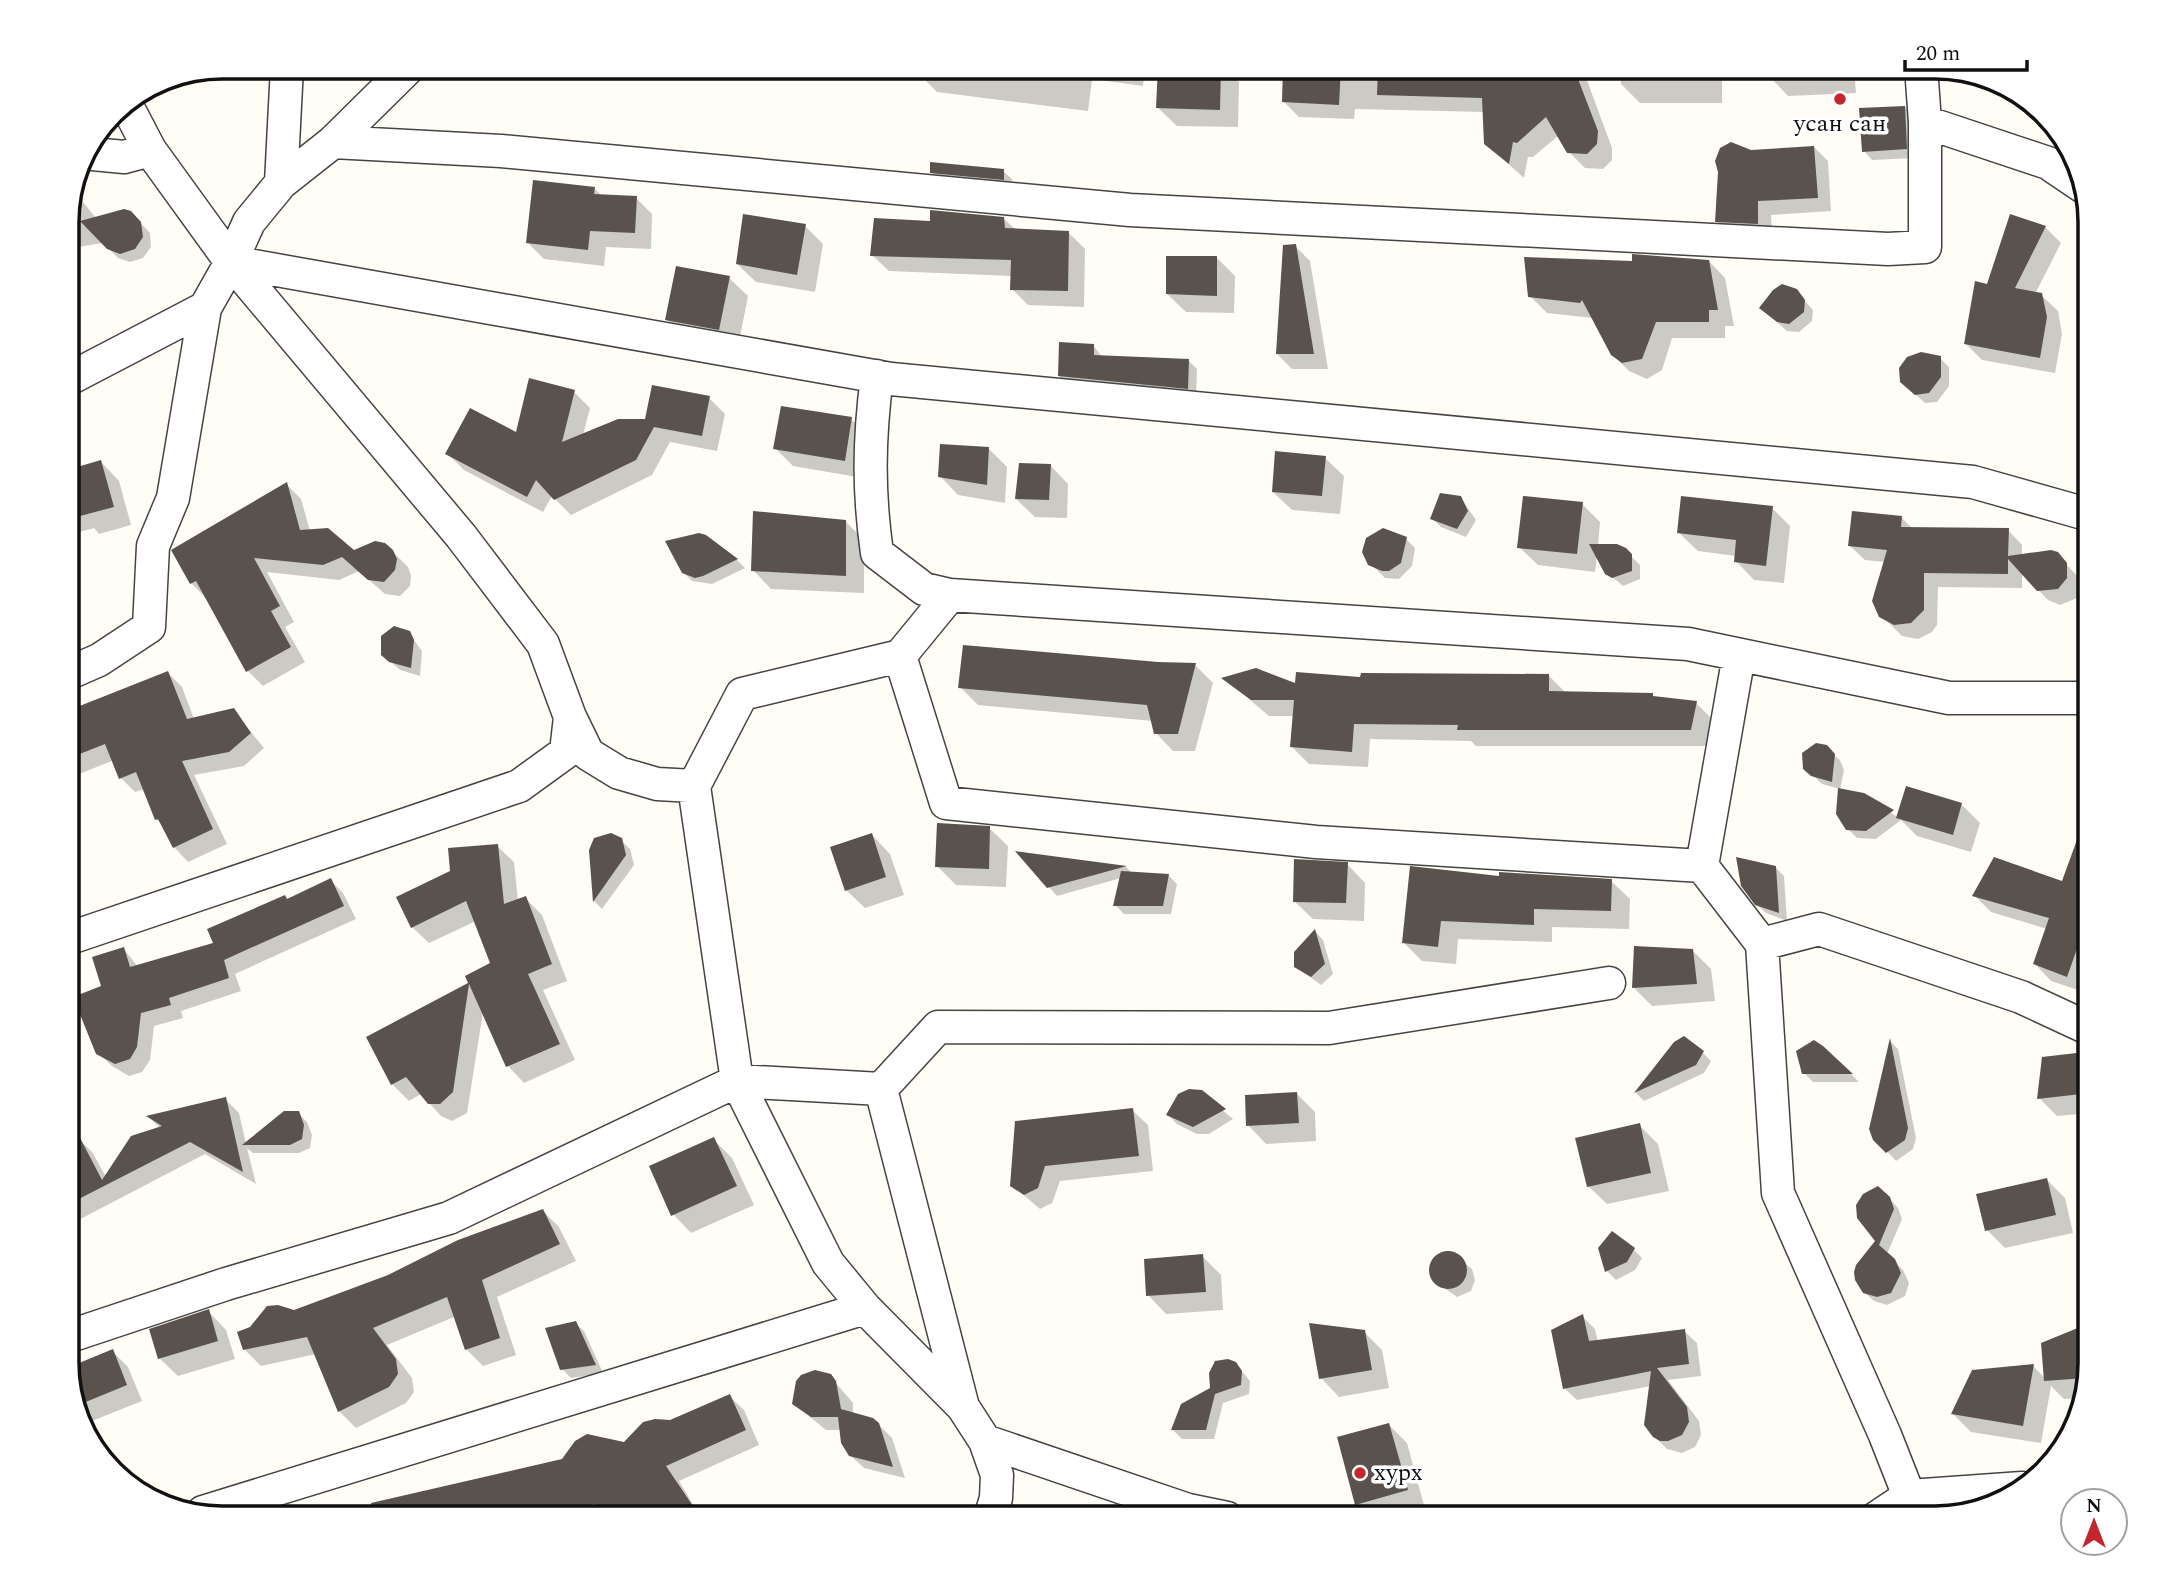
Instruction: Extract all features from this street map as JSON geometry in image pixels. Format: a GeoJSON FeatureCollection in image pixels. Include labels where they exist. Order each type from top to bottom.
{"type":"FeatureCollection","features":[{"type":"Feature","properties":{"kind":"street"},"geometry":{"type":"LineString","coordinates":[[281,183],[286,79]]}},
{"type":"Feature","properties":{"kind":"street"},"geometry":{"type":"LineString","coordinates":[[79,669],[99,660],[149,627],[153,546],[173,498],[205,308],[231,262],[249,222],[281,183],[333,142],[396,79]]}},
{"type":"Feature","properties":{"kind":"street"},"geometry":{"type":"LineString","coordinates":[[333,142],[501,151],[1130,210],[1888,249],[1925,247],[1925,122],[1922,79]]}},
{"type":"Feature","properties":{"kind":"street"},"geometry":{"type":"LineString","coordinates":[[130,112],[150,150],[231,262],[461,536],[542,645],[570,718],[588,754],[619,773],[657,784],[694,786]]}},
{"type":"Feature","properties":{"kind":"street"},"geometry":{"type":"LineString","coordinates":[[1925,122],[2060,157]]}},
{"type":"Feature","properties":{"kind":"street"},"geometry":{"type":"LineString","coordinates":[[96,154],[124,157],[150,150]]}},
{"type":"Feature","properties":{"kind":"street"},"geometry":{"type":"LineString","coordinates":[[231,262],[877,376],[1973,482],[2078,511]]}},
{"type":"Feature","properties":{"kind":"street"},"geometry":{"type":"LineString","coordinates":[[79,374],[205,308]]}},
{"type":"Feature","properties":{"kind":"street"},"geometry":{"type":"LineString","coordinates":[[877,376],[869,440],[869,499],[877,553],[924,589],[950,595],[1688,644],[1949,698],[2078,698]]}},
{"type":"Feature","properties":{"kind":"street"},"geometry":{"type":"LineString","coordinates":[[950,595],[900,656],[743,694],[694,786],[737,1081],[828,1263],[865,1308],[962,1406],[985,1441],[997,1475],[994,1506]]}},
{"type":"Feature","properties":{"kind":"street"},"geometry":{"type":"LineString","coordinates":[[1739,655],[1702,866],[1762,944],[1778,1193],[1885,1435],[1909,1496]]}},
{"type":"Feature","properties":{"kind":"street"},"geometry":{"type":"LineString","coordinates":[[900,656],[946,803],[1316,842],[1702,866]]}},
{"type":"Feature","properties":{"kind":"street"},"geometry":{"type":"LineString","coordinates":[[79,935],[519,786],[565,752],[570,718]]}},
{"type":"Feature","properties":{"kind":"street"},"geometry":{"type":"LineString","coordinates":[[1762,944],[1819,929],[2021,997],[2078,1022]]}},
{"type":"Feature","properties":{"kind":"street"},"geometry":{"type":"LineString","coordinates":[[881,1089],[938,1027],[1329,1028],[1609,983]]}},
{"type":"Feature","properties":{"kind":"street"},"geometry":{"type":"LineString","coordinates":[[79,1333],[252,1276],[449,1218],[737,1081],[881,1089]]}},
{"type":"Feature","properties":{"kind":"street"},"geometry":{"type":"LineString","coordinates":[[881,1089],[962,1406]]}},
{"type":"Feature","properties":{"kind":"street"},"geometry":{"type":"LineString","coordinates":[[222,1506],[865,1308]]}},
{"type":"Feature","properties":{"kind":"street"},"geometry":{"type":"LineString","coordinates":[[985,1441],[1176,1506]]}},
{"type":"Feature","properties":{"kind":"street"},"geometry":{"type":"LineString","coordinates":[[1894,1506],[1909,1496],[2003,1489]]}},
{"type":"Feature","properties":{"kind":"building"},"geometry":{"type":"Polygon","coordinates":[[[1157,79],[1221,79],[1220,110],[1156,108],[1157,79]]]}},
{"type":"Feature","properties":{"kind":"building"},"geometry":{"type":"Polygon","coordinates":[[[1283,79],[1340,79],[1339,105],[1282,102],[1283,79]]]}},
{"type":"Feature","properties":{"kind":"building"},"geometry":{"type":"Polygon","coordinates":[[[1378,79],[1578,79],[1598,131],[1597,144],[1587,154],[1567,153],[1546,117],[1517,143],[1513,142],[1509,164],[1484,144],[1482,98],[1377,95],[1378,79]]]}},
{"type":"Feature","properties":{"kind":"building"},"geometry":{"type":"Polygon","coordinates":[[[1905,106],[1907,149],[1862,152],[1859,108],[1905,106]]]}},
{"type":"Feature","properties":{"kind":"building"},"geometry":{"type":"Polygon","coordinates":[[[1731,142],[1751,150],[1814,146],[1818,198],[1758,201],[1758,224],[1715,222],[1718,172],[1715,161],[1720,148],[1731,142]]]}},
{"type":"Feature","properties":{"kind":"building"},"geometry":{"type":"Polygon","coordinates":[[[930,162],[1004,169],[1004,180],[930,173],[930,162]]]}},
{"type":"Feature","properties":{"kind":"building"},"geometry":{"type":"Polygon","coordinates":[[[533,180],[595,187],[594,194],[637,196],[635,233],[590,231],[588,250],[526,243],[533,180]]]}},
{"type":"Feature","properties":{"kind":"building"},"geometry":{"type":"Polygon","coordinates":[[[124,209],[131,211],[141,222],[143,237],[135,249],[120,254],[107,249],[80,221],[124,209]]]}},
{"type":"Feature","properties":{"kind":"building"},"geometry":{"type":"Polygon","coordinates":[[[930,210],[1004,217],[1005,228],[1069,231],[1068,291],[1010,290],[1011,260],[870,256],[874,218],[930,221],[930,210]]]}},
{"type":"Feature","properties":{"kind":"building"},"geometry":{"type":"Polygon","coordinates":[[[743,214],[806,224],[797,275],[736,264],[743,214]]]}},
{"type":"Feature","properties":{"kind":"building"},"geometry":{"type":"Polygon","coordinates":[[[2010,214],[2046,226],[2015,288],[2042,293],[2047,317],[2040,358],[1964,344],[1975,281],[1987,284],[2010,214]]]}},
{"type":"Feature","properties":{"kind":"building"},"geometry":{"type":"Polygon","coordinates":[[[1296,244],[1314,354],[1276,354],[1283,245],[1296,244]]]}},
{"type":"Feature","properties":{"kind":"building"},"geometry":{"type":"Polygon","coordinates":[[[1632,254],[1709,260],[1718,310],[1709,310],[1709,322],[1656,322],[1642,359],[1622,363],[1611,355],[1582,300],[1580,303],[1528,297],[1524,257],[1632,261],[1632,254]]]}},
{"type":"Feature","properties":{"kind":"building"},"geometry":{"type":"Polygon","coordinates":[[[1166,256],[1217,256],[1217,296],[1166,294],[1166,256]]]}},
{"type":"Feature","properties":{"kind":"building"},"geometry":{"type":"Polygon","coordinates":[[[676,266],[730,276],[719,330],[665,320],[676,266]]]}},
{"type":"Feature","properties":{"kind":"building"},"geometry":{"type":"Polygon","coordinates":[[[1782,284],[1797,289],[1805,300],[1804,312],[1789,324],[1777,322],[1759,308],[1773,290],[1782,284]]]}},
{"type":"Feature","properties":{"kind":"building"},"geometry":{"type":"Polygon","coordinates":[[[1059,342],[1094,344],[1094,355],[1189,359],[1188,389],[1058,376],[1059,342]]]}},
{"type":"Feature","properties":{"kind":"building"},"geometry":{"type":"Polygon","coordinates":[[[1921,352],[1941,356],[1941,377],[1929,393],[1915,395],[1900,382],[1899,368],[1907,357],[1921,352]]]}},
{"type":"Feature","properties":{"kind":"building"},"geometry":{"type":"Polygon","coordinates":[[[529,378],[575,390],[562,442],[618,419],[645,419],[652,385],[710,396],[702,436],[654,427],[636,460],[554,500],[536,480],[527,497],[445,454],[470,408],[516,432],[529,378]]]}},
{"type":"Feature","properties":{"kind":"building"},"geometry":{"type":"Polygon","coordinates":[[[781,406],[852,417],[845,461],[773,449],[781,406]]]}},
{"type":"Feature","properties":{"kind":"building"},"geometry":{"type":"Polygon","coordinates":[[[940,444],[989,447],[987,485],[938,477],[940,444]]]}},
{"type":"Feature","properties":{"kind":"building"},"geometry":{"type":"Polygon","coordinates":[[[1275,451],[1326,456],[1322,496],[1272,492],[1275,451]]]}},
{"type":"Feature","properties":{"kind":"building"},"geometry":{"type":"Polygon","coordinates":[[[101,460],[114,507],[80,516],[79,466],[101,460]]]}},
{"type":"Feature","properties":{"kind":"building"},"geometry":{"type":"Polygon","coordinates":[[[1019,463],[1051,464],[1049,500],[1015,499],[1019,463]]]}},
{"type":"Feature","properties":{"kind":"building"},"geometry":{"type":"Polygon","coordinates":[[[287,482],[300,530],[328,528],[354,550],[375,541],[385,543],[393,550],[397,559],[395,570],[384,582],[368,580],[342,557],[323,565],[254,558],[280,606],[271,611],[291,647],[246,672],[196,581],[190,584],[171,550],[287,482]]]}},
{"type":"Feature","properties":{"kind":"building"},"geometry":{"type":"Polygon","coordinates":[[[1440,493],[1461,496],[1468,511],[1457,529],[1430,519],[1440,493]]]}},
{"type":"Feature","properties":{"kind":"building"},"geometry":{"type":"Polygon","coordinates":[[[1523,496],[1583,502],[1577,554],[1517,548],[1523,496]]]}},
{"type":"Feature","properties":{"kind":"building"},"geometry":{"type":"Polygon","coordinates":[[[1681,496],[1773,506],[1766,566],[1734,562],[1736,540],[1677,533],[1681,496]]]}},
{"type":"Feature","properties":{"kind":"building"},"geometry":{"type":"Polygon","coordinates":[[[753,511],[846,520],[846,576],[751,571],[753,511]]]}},
{"type":"Feature","properties":{"kind":"building"},"geometry":{"type":"Polygon","coordinates":[[[1852,511],[1902,516],[1901,527],[2009,528],[2008,556],[2051,550],[2058,552],[2067,563],[2067,578],[2058,589],[2037,591],[2008,559],[2008,574],[1924,573],[1924,610],[1911,623],[1894,625],[1879,617],[1872,601],[1887,550],[1848,546],[1852,511]]]}},
{"type":"Feature","properties":{"kind":"building"},"geometry":{"type":"Polygon","coordinates":[[[1383,528],[1407,537],[1401,563],[1389,571],[1368,565],[1362,552],[1366,538],[1383,528]]]}},
{"type":"Feature","properties":{"kind":"building"},"geometry":{"type":"Polygon","coordinates":[[[699,533],[706,535],[738,559],[695,578],[682,573],[665,541],[699,533]]]}},
{"type":"Feature","properties":{"kind":"building"},"geometry":{"type":"Polygon","coordinates":[[[1589,544],[1617,544],[1626,548],[1632,554],[1632,571],[1612,578],[1605,574],[1589,544]]]}},
{"type":"Feature","properties":{"kind":"building"},"geometry":{"type":"Polygon","coordinates":[[[394,626],[410,631],[414,640],[411,668],[389,662],[381,655],[381,636],[394,626]]]}},
{"type":"Feature","properties":{"kind":"building"},"geometry":{"type":"Polygon","coordinates":[[[963,645],[1196,663],[1178,734],[1154,734],[1147,705],[958,688],[963,645]]]}},
{"type":"Feature","properties":{"kind":"building"},"geometry":{"type":"Polygon","coordinates":[[[1256,668],[1295,683],[1296,672],[1360,677],[1361,673],[1549,674],[1549,691],[1653,693],[1653,696],[1697,701],[1691,730],[1457,730],[1458,725],[1354,724],[1352,752],[1290,747],[1294,700],[1251,700],[1221,678],[1256,668]]]}},
{"type":"Feature","properties":{"kind":"building"},"geometry":{"type":"Polygon","coordinates":[[[168,671],[187,719],[234,708],[251,733],[229,752],[182,761],[213,829],[173,848],[158,819],[155,820],[136,772],[119,779],[105,744],[79,754],[79,706],[168,671]]]}},
{"type":"Feature","properties":{"kind":"building"},"geometry":{"type":"Polygon","coordinates":[[[1816,743],[1827,745],[1835,754],[1832,782],[1811,776],[1803,769],[1802,753],[1816,743]]]}},
{"type":"Feature","properties":{"kind":"building"},"geometry":{"type":"Polygon","coordinates":[[[1906,786],[1962,803],[1953,835],[1896,818],[1906,786]]]}},
{"type":"Feature","properties":{"kind":"building"},"geometry":{"type":"Polygon","coordinates":[[[1838,788],[1864,793],[1894,810],[1866,831],[1846,830],[1836,814],[1838,788]]]}},
{"type":"Feature","properties":{"kind":"building"},"geometry":{"type":"Polygon","coordinates":[[[937,823],[990,826],[989,869],[935,867],[937,823]]]}},
{"type":"Feature","properties":{"kind":"building"},"geometry":{"type":"Polygon","coordinates":[[[611,833],[622,838],[626,855],[593,902],[589,850],[594,838],[611,833]]]}},
{"type":"Feature","properties":{"kind":"building"},"geometry":{"type":"Polygon","coordinates":[[[872,833],[886,877],[845,891],[830,847],[872,833]]]}},
{"type":"Feature","properties":{"kind":"building"},"geometry":{"type":"Polygon","coordinates":[[[2078,837],[2078,946],[2067,977],[2033,964],[2049,918],[1972,896],[1994,857],[2062,881],[2078,837]]]}},
{"type":"Feature","properties":{"kind":"building"},"geometry":{"type":"Polygon","coordinates":[[[498,844],[504,904],[526,896],[552,964],[528,974],[560,1044],[506,1067],[469,984],[453,1092],[440,1104],[428,1104],[406,1077],[391,1085],[366,1037],[468,983],[465,976],[490,963],[466,901],[411,928],[396,897],[450,871],[448,848],[498,844]]]}},
{"type":"Feature","properties":{"kind":"building"},"geometry":{"type":"Polygon","coordinates":[[[1015,851],[1127,866],[1047,888],[1015,851]]]}},
{"type":"Feature","properties":{"kind":"building"},"geometry":{"type":"Polygon","coordinates":[[[1736,857],[1776,866],[1779,913],[1755,905],[1741,886],[1736,857]]]}},
{"type":"Feature","properties":{"kind":"building"},"geometry":{"type":"Polygon","coordinates":[[[1294,859],[1348,862],[1346,903],[1293,902],[1294,859]]]}},
{"type":"Feature","properties":{"kind":"building"},"geometry":{"type":"Polygon","coordinates":[[[1410,866],[1499,876],[1499,872],[1612,879],[1611,911],[1534,909],[1534,925],[1441,921],[1438,947],[1402,943],[1410,866]]]}},
{"type":"Feature","properties":{"kind":"building"},"geometry":{"type":"Polygon","coordinates":[[[1121,871],[1169,874],[1163,906],[1113,906],[1121,871]]]}},
{"type":"Feature","properties":{"kind":"building"},"geometry":{"type":"Polygon","coordinates":[[[331,878],[344,906],[224,960],[229,978],[169,998],[171,1005],[141,1013],[137,1047],[130,1059],[115,1064],[96,1054],[79,1012],[79,995],[101,986],[92,957],[124,947],[130,967],[213,943],[207,929],[285,895],[287,899],[331,878]]]}},
{"type":"Feature","properties":{"kind":"building"},"geometry":{"type":"Polygon","coordinates":[[[1315,929],[1325,964],[1311,977],[1294,967],[1294,952],[1315,929]]]}},
{"type":"Feature","properties":{"kind":"building"},"geometry":{"type":"Polygon","coordinates":[[[1634,946],[1693,949],[1697,984],[1632,988],[1634,946]]]}},
{"type":"Feature","properties":{"kind":"building"},"geometry":{"type":"Polygon","coordinates":[[[1684,1036],[1704,1051],[1696,1065],[1634,1093],[1674,1042],[1684,1036]]]}},
{"type":"Feature","properties":{"kind":"building"},"geometry":{"type":"Polygon","coordinates":[[[1890,1038],[1908,1128],[1905,1140],[1886,1153],[1873,1140],[1869,1129],[1890,1038]]]}},
{"type":"Feature","properties":{"kind":"building"},"geometry":{"type":"Polygon","coordinates":[[[1814,1040],[1853,1074],[1802,1074],[1796,1051],[1814,1040]]]}},
{"type":"Feature","properties":{"kind":"building"},"geometry":{"type":"Polygon","coordinates":[[[2078,1053],[2078,1094],[2037,1099],[2042,1057],[2078,1053]]]}},
{"type":"Feature","properties":{"kind":"building"},"geometry":{"type":"Polygon","coordinates":[[[1189,1089],[1202,1090],[1226,1109],[1193,1127],[1166,1115],[1178,1094],[1189,1089]]]}},
{"type":"Feature","properties":{"kind":"building"},"geometry":{"type":"Polygon","coordinates":[[[1297,1092],[1299,1123],[1246,1126],[1245,1095],[1297,1092]]]}},
{"type":"Feature","properties":{"kind":"building"},"geometry":{"type":"Polygon","coordinates":[[[226,1097],[243,1172],[190,1142],[79,1199],[79,1136],[102,1180],[131,1136],[162,1126],[146,1116],[226,1097]]]}},
{"type":"Feature","properties":{"kind":"building"},"geometry":{"type":"Polygon","coordinates":[[[1133,1108],[1139,1156],[1045,1166],[1038,1188],[1024,1195],[1010,1186],[1015,1121],[1133,1108]]]}},
{"type":"Feature","properties":{"kind":"building"},"geometry":{"type":"Polygon","coordinates":[[[284,1111],[299,1111],[304,1125],[302,1139],[290,1145],[242,1145],[284,1111]]]}},
{"type":"Feature","properties":{"kind":"building"},"geometry":{"type":"Polygon","coordinates":[[[1640,1123],[1651,1173],[1587,1187],[1575,1138],[1640,1123]]]}},
{"type":"Feature","properties":{"kind":"building"},"geometry":{"type":"Polygon","coordinates":[[[714,1137],[737,1186],[671,1216],[649,1166],[714,1137]]]}},
{"type":"Feature","properties":{"kind":"building"},"geometry":{"type":"Polygon","coordinates":[[[2047,1178],[2056,1215],[1985,1231],[1976,1194],[2047,1178]]]}},
{"type":"Feature","properties":{"kind":"building"},"geometry":{"type":"Polygon","coordinates":[[[1878,1186],[1890,1197],[1894,1209],[1879,1245],[1895,1259],[1901,1273],[1891,1293],[1877,1297],[1863,1293],[1855,1280],[1854,1272],[1856,1265],[1875,1241],[1857,1218],[1856,1205],[1863,1194],[1878,1186]]]}},
{"type":"Feature","properties":{"kind":"building"},"geometry":{"type":"Polygon","coordinates":[[[543,1209],[560,1244],[482,1280],[500,1338],[465,1350],[447,1297],[373,1328],[396,1359],[398,1374],[389,1387],[338,1412],[307,1337],[243,1350],[237,1332],[250,1327],[267,1306],[278,1305],[294,1310],[388,1275],[458,1240],[543,1209]]]}},
{"type":"Feature","properties":{"kind":"building"},"geometry":{"type":"Polygon","coordinates":[[[1612,1231],[1635,1248],[1627,1262],[1605,1272],[1598,1248],[1612,1231]]]}},
{"type":"Feature","properties":{"kind":"building"},"geometry":{"type":"Polygon","coordinates":[[[1448,1251],[1461,1257],[1467,1270],[1461,1283],[1448,1289],[1435,1283],[1429,1270],[1435,1257],[1448,1251]]]}},
{"type":"Feature","properties":{"kind":"building"},"geometry":{"type":"Polygon","coordinates":[[[1203,1254],[1206,1292],[1146,1296],[1144,1259],[1203,1254]]]}},
{"type":"Feature","properties":{"kind":"building"},"geometry":{"type":"Polygon","coordinates":[[[209,1309],[218,1341],[158,1359],[149,1329],[209,1309]]]}},
{"type":"Feature","properties":{"kind":"building"},"geometry":{"type":"Polygon","coordinates":[[[1583,1314],[1589,1341],[1685,1329],[1689,1364],[1657,1368],[1687,1407],[1689,1422],[1682,1435],[1668,1441],[1660,1441],[1653,1437],[1644,1425],[1651,1371],[1563,1389],[1551,1330],[1583,1314]]]}},
{"type":"Feature","properties":{"kind":"building"},"geometry":{"type":"Polygon","coordinates":[[[576,1321],[596,1365],[560,1370],[545,1328],[576,1321]]]}},
{"type":"Feature","properties":{"kind":"building"},"geometry":{"type":"Polygon","coordinates":[[[1309,1323],[1365,1330],[1372,1370],[1319,1379],[1309,1323]]]}},
{"type":"Feature","properties":{"kind":"building"},"geometry":{"type":"Polygon","coordinates":[[[2078,1328],[2077,1379],[2044,1381],[2041,1343],[2078,1328]]]}},
{"type":"Feature","properties":{"kind":"building"},"geometry":{"type":"Polygon","coordinates":[[[113,1349],[127,1385],[85,1402],[79,1363],[113,1349]]]}},
{"type":"Feature","properties":{"kind":"building"},"geometry":{"type":"Polygon","coordinates":[[[1228,1359],[1236,1362],[1242,1371],[1241,1385],[1215,1394],[1206,1430],[1171,1430],[1181,1404],[1210,1388],[1209,1373],[1215,1361],[1228,1359]]]}},
{"type":"Feature","properties":{"kind":"building"},"geometry":{"type":"Polygon","coordinates":[[[2034,1364],[2023,1426],[1951,1414],[1972,1370],[2034,1364]]]}},
{"type":"Feature","properties":{"kind":"building"},"geometry":{"type":"Polygon","coordinates":[[[815,1370],[831,1374],[836,1381],[841,1409],[873,1418],[879,1423],[893,1467],[849,1456],[841,1443],[838,1417],[811,1417],[792,1404],[796,1381],[801,1375],[815,1370]]]}},
{"type":"Feature","properties":{"kind":"building"},"geometry":{"type":"Polygon","coordinates":[[[730,1394],[746,1430],[666,1466],[693,1506],[371,1506],[371,1503],[562,1459],[575,1441],[587,1434],[624,1442],[643,1422],[655,1419],[670,1420],[730,1394]]]}},
{"type":"Feature","properties":{"kind":"building"},"geometry":{"type":"Polygon","coordinates":[[[1389,1423],[1408,1490],[1355,1505],[1337,1437],[1389,1423]]]}},
{"type":"Feature","properties":{"kind":"place","name":"усан сан"},"geometry":{"type":"Point","coordinates":[1840,99]}},
{"type":"Feature","properties":{"kind":"place","name":"хурх"},"geometry":{"type":"Point","coordinates":[1360,1473]}}]}
